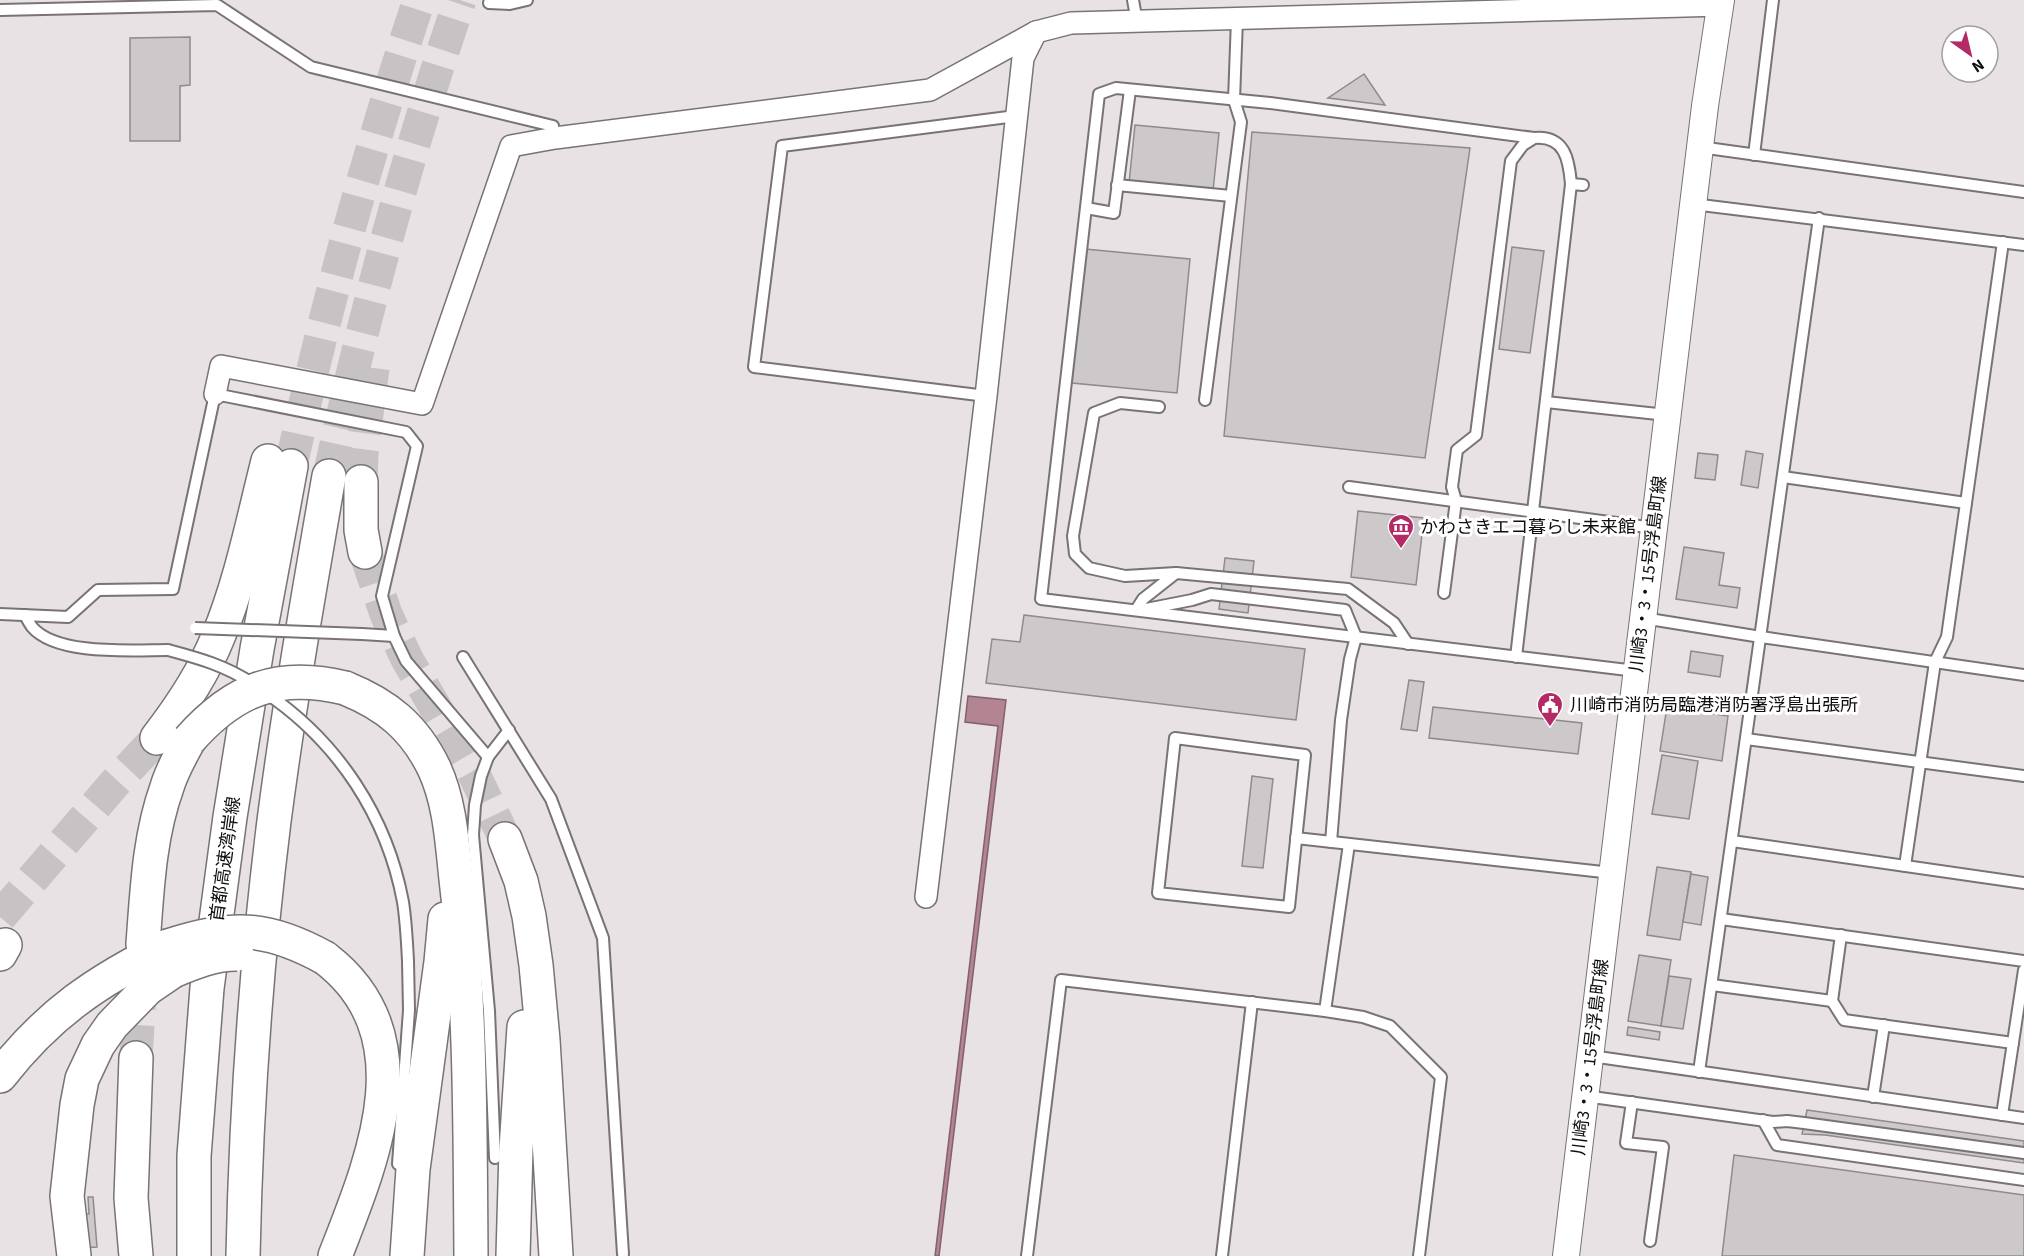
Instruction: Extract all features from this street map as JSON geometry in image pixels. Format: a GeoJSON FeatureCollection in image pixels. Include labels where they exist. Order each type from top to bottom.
{"type":"FeatureCollection","features":[{"type":"Feature","properties":{"kind":"highway","name":"首都高速湾岸線"},"geometry":{"type":"LineString","coordinates":[[157,738],[178,711],[218,638],[280,464],[207,988],[194,1156],[194,1256]]}},
{"type":"Feature","properties":{"kind":"highway"},"geometry":{"type":"LineString","coordinates":[[243,1256],[244,1164],[256,1005],[274,823],[297,659],[329,476]]}},
{"type":"Feature","properties":{"kind":"highway"},"geometry":{"type":"LineString","coordinates":[[361,482],[361,530],[365,552]]}},
{"type":"Feature","properties":{"kind":"highway"},"geometry":{"type":"LineString","coordinates":[[74,1256],[67,1196],[82,1079],[98,1045],[112,1024],[148,988],[161,954],[148,878],[156,825],[167,786],[189,741],[212,716],[248,693],[272,685],[299,681],[320,682],[345,688],[369,697],[390,711],[408,728],[423,749],[434,769],[446,807],[461,919],[469,1083],[471,1256]]}},
{"type":"Feature","properties":{"kind":"highway"},"geometry":{"type":"LineString","coordinates":[[405,1256],[413,1169],[441,962],[447,857],[446,807]]}},
{"type":"Feature","properties":{"kind":"highway"},"geometry":{"type":"LineString","coordinates":[[505,839],[521,882],[533,939],[539,992],[556,1256]]}},
{"type":"Feature","properties":{"kind":"highway"},"geometry":{"type":"LineString","coordinates":[[513,1256],[516,1149],[527,956],[527,924],[521,882]]}},
{"type":"Feature","properties":{"kind":"highway"},"geometry":{"type":"LineString","coordinates":[[0,1076],[50,1021],[87,991],[124,967],[161,954],[198,960],[222,954],[254,954],[321,967],[362,1031],[375,1062],[382,1097],[373,1154],[335,1256]]}},
{"type":"Feature","properties":{"kind":"highway"},"geometry":{"type":"LineString","coordinates":[[136,1058],[131,1198],[136,1256]]}},
{"type":"Feature","properties":{"kind":"highway"},"geometry":{"type":"LineString","coordinates":[[74,1131],[87,1256]]}},
{"type":"Feature","properties":{"kind":"street"},"geometry":{"type":"LineString","coordinates":[[215,394],[221,366],[422,404],[511,146],[555,138],[930,90],[1036,32],[1071,23],[1237,20],[1721,3]]}},
{"type":"Feature","properties":{"kind":"street","name":"川崎3・3・15号浮島町線"},"geometry":{"type":"LineString","coordinates":[[1566,1256],[1700,147],[1721,3]]}},
{"type":"Feature","properties":{"kind":"street"},"geometry":{"type":"LineString","coordinates":[[926,897],[986,396],[1023,58],[1036,32]]}},
{"type":"Feature","properties":{"kind":"lane"},"geometry":{"type":"LineString","coordinates":[[490,0],[489,3],[510,4],[527,0]]}},
{"type":"Feature","properties":{"kind":"lane"},"geometry":{"type":"LineString","coordinates":[[1133,0],[1137,22]]}},
{"type":"Feature","properties":{"kind":"lane"},"geometry":{"type":"LineString","coordinates":[[1754,155],[1773,0]]}},
{"type":"Feature","properties":{"kind":"lane"},"geometry":{"type":"LineString","coordinates":[[0,10],[217,5],[311,66],[553,126],[555,138]]}},
{"type":"Feature","properties":{"kind":"lane"},"geometry":{"type":"LineString","coordinates":[[1205,400],[1241,122],[1234,100],[1237,20]]}},
{"type":"Feature","properties":{"kind":"lane"},"geometry":{"type":"LineString","coordinates":[[1516,657],[1571,184],[1569,160],[1563,150],[1552,139],[1234,100],[1116,88],[1100,94],[1041,599],[1636,672]]}},
{"type":"Feature","properties":{"kind":"lane"},"geometry":{"type":"LineString","coordinates":[[1086,208],[1114,213],[1130,90]]}},
{"type":"Feature","properties":{"kind":"lane"},"geometry":{"type":"LineString","coordinates":[[986,396],[754,367],[782,146],[1016,116]]}},
{"type":"Feature","properties":{"kind":"lane"},"geometry":{"type":"LineString","coordinates":[[1444,593],[1456,501],[1452,487],[1457,450],[1476,435],[1511,161],[1523,145],[1534,138]]}},
{"type":"Feature","properties":{"kind":"lane"},"geometry":{"type":"LineString","coordinates":[[1700,147],[2024,192]]}},
{"type":"Feature","properties":{"kind":"lane"},"geometry":{"type":"LineString","coordinates":[[1571,184],[1583,185]]}},
{"type":"Feature","properties":{"kind":"lane"},"geometry":{"type":"LineString","coordinates":[[1117,185],[1231,196]]}},
{"type":"Feature","properties":{"kind":"lane"},"geometry":{"type":"LineString","coordinates":[[1693,204],[2024,245]]}},
{"type":"Feature","properties":{"kind":"lane"},"geometry":{"type":"LineString","coordinates":[[1699,1071],[1819,218]]}},
{"type":"Feature","properties":{"kind":"lane"},"geometry":{"type":"LineString","coordinates":[[1905,866],[1935,662],[1947,637],[2003,242]]}},
{"type":"Feature","properties":{"kind":"lane"},"geometry":{"type":"LineString","coordinates":[[0,614],[68,617],[98,590],[173,589],[215,394],[406,432],[417,446],[382,596],[394,636],[406,661],[488,757]]}},
{"type":"Feature","properties":{"kind":"lane"},"geometry":{"type":"LineString","coordinates":[[1546,402],[1667,415]]}},
{"type":"Feature","properties":{"kind":"lane"},"geometry":{"type":"LineString","coordinates":[[1159,407],[1120,403],[1094,413],[1073,536],[1075,554],[1089,568],[1125,576],[1176,573],[1348,589],[1394,623],[1408,644]]}},
{"type":"Feature","properties":{"kind":"lane"},"geometry":{"type":"LineString","coordinates":[[1783,477],[1966,503]]}},
{"type":"Feature","properties":{"kind":"lane"},"geometry":{"type":"LineString","coordinates":[[1349,488],[1654,528]]}},
{"type":"Feature","properties":{"kind":"lane"},"geometry":{"type":"LineString","coordinates":[[1136,610],[1143,599],[1176,573]]}},
{"type":"Feature","properties":{"kind":"lane"},"geometry":{"type":"LineString","coordinates":[[1136,610],[1192,600],[1210,594],[1346,610],[1356,637],[1350,658],[1341,720],[1331,842]]}},
{"type":"Feature","properties":{"kind":"lane"},"geometry":{"type":"LineString","coordinates":[[25,615],[33,628],[45,637],[67,646],[85,649],[168,650],[212,662],[238,674],[293,713],[315,734],[342,765],[370,805],[390,851],[403,903],[408,961],[409,1010],[399,1174]]}},
{"type":"Feature","properties":{"kind":"lane"},"geometry":{"type":"LineString","coordinates":[[1643,618],[2024,675]]}},
{"type":"Feature","properties":{"kind":"lane"},"geometry":{"type":"LineString","coordinates":[[195,628],[394,636]]}},
{"type":"Feature","properties":{"kind":"lane"},"geometry":{"type":"LineString","coordinates":[[463,657],[551,799],[603,938],[623,1254]]}},
{"type":"Feature","properties":{"kind":"lane"},"geometry":{"type":"LineString","coordinates":[[495,1158],[489,1011],[473,835],[474,805],[480,776],[488,757],[509,730]]}},
{"type":"Feature","properties":{"kind":"lane"},"geometry":{"type":"LineString","coordinates":[[1175,738],[1305,755],[1296,838],[1288,907],[1158,893],[1175,738]]}},
{"type":"Feature","properties":{"kind":"lane"},"geometry":{"type":"LineString","coordinates":[[1746,739],[2024,776]]}},
{"type":"Feature","properties":{"kind":"lane"},"geometry":{"type":"LineString","coordinates":[[1296,838],[1612,873]]}},
{"type":"Feature","properties":{"kind":"lane"},"geometry":{"type":"LineString","coordinates":[[1732,841],[2024,883]]}},
{"type":"Feature","properties":{"kind":"lane"},"geometry":{"type":"LineString","coordinates":[[1325,1011],[1349,844]]}},
{"type":"Feature","properties":{"kind":"lane"},"geometry":{"type":"LineString","coordinates":[[1721,919],[2024,961]]}},
{"type":"Feature","properties":{"kind":"lane"},"geometry":{"type":"LineString","coordinates":[[1841,935],[1832,1001],[1844,1020],[2013,1043]]}},
{"type":"Feature","properties":{"kind":"lane"},"geometry":{"type":"LineString","coordinates":[[2002,1115],[2024,970]]}},
{"type":"Feature","properties":{"kind":"lane"},"geometry":{"type":"LineString","coordinates":[[1027,1256],[1061,980],[1325,1011],[1363,1017],[1390,1026],[1441,1077],[1419,1256]]}},
{"type":"Feature","properties":{"kind":"lane"},"geometry":{"type":"LineString","coordinates":[[1712,985],[1832,1001]]}},
{"type":"Feature","properties":{"kind":"lane"},"geometry":{"type":"LineString","coordinates":[[1222,1256],[1252,1002]]}},
{"type":"Feature","properties":{"kind":"lane"},"geometry":{"type":"LineString","coordinates":[[1873,1097],[1884,1025]]}},
{"type":"Feature","properties":{"kind":"lane"},"geometry":{"type":"LineString","coordinates":[[1590,1056],[2024,1118]]}},
{"type":"Feature","properties":{"kind":"lane"},"geometry":{"type":"LineString","coordinates":[[1585,1096],[2024,1153]]}},
{"type":"Feature","properties":{"kind":"lane"},"geometry":{"type":"LineString","coordinates":[[1632,1102],[1626,1143],[1663,1147],[1650,1241]]}},
{"type":"Feature","properties":{"kind":"lane"},"geometry":{"type":"LineString","coordinates":[[1763,1120],[1777,1145],[2024,1180]]}},
{"type":"Feature","properties":{"kind":"lane"},"geometry":{"type":"LineString","coordinates":[[400,1198],[405,1256]]}},
{"type":"Feature","properties":{"kind":"shaded area"},"geometry":{"type":"Polygon","coordinates":[[[968,696],[1006,700],[939,1256],[935,1256],[998,726],[965,722],[968,696]]]}},
{"type":"Feature","properties":{"kind":"building"},"geometry":{"type":"Polygon","coordinates":[[[190,37],[190,85],[180,86],[180,141],[130,141],[130,38],[190,37]]]}},
{"type":"Feature","properties":{"kind":"building"},"geometry":{"type":"Polygon","coordinates":[[[1364,74],[1385,105],[1328,98],[1364,74]]]}},
{"type":"Feature","properties":{"kind":"building"},"geometry":{"type":"Polygon","coordinates":[[[1135,125],[1219,133],[1213,191],[1129,183],[1135,125]]]}},
{"type":"Feature","properties":{"kind":"building"},"geometry":{"type":"Polygon","coordinates":[[[1252,132],[1470,148],[1425,458],[1224,436],[1252,132]]]}},
{"type":"Feature","properties":{"kind":"building"},"geometry":{"type":"Polygon","coordinates":[[[1512,247],[1544,251],[1530,353],[1499,349],[1512,247]]]}},
{"type":"Feature","properties":{"kind":"building"},"geometry":{"type":"Polygon","coordinates":[[[1085,249],[1190,259],[1177,393],[1072,383],[1085,249]]]}},
{"type":"Feature","properties":{"kind":"building"},"geometry":{"type":"Polygon","coordinates":[[[1746,451],[1763,454],[1758,488],[1741,485],[1746,451]]]}},
{"type":"Feature","properties":{"kind":"building"},"geometry":{"type":"Polygon","coordinates":[[[1698,453],[1718,455],[1715,480],[1695,478],[1698,453]]]}},
{"type":"Feature","properties":{"kind":"building"},"geometry":{"type":"Polygon","coordinates":[[[1358,511],[1424,518],[1416,585],[1351,577],[1358,511]]]}},
{"type":"Feature","properties":{"kind":"building"},"geometry":{"type":"Polygon","coordinates":[[[1684,547],[1724,553],[1719,585],[1740,588],[1737,608],[1676,599],[1684,547]]]}},
{"type":"Feature","properties":{"kind":"building"},"geometry":{"type":"Polygon","coordinates":[[[1225,558],[1254,561],[1248,613],[1219,609],[1225,558]]]}},
{"type":"Feature","properties":{"kind":"building"},"geometry":{"type":"Polygon","coordinates":[[[1024,615],[1305,649],[1296,720],[986,683],[992,639],[1020,642],[1024,615]]]}},
{"type":"Feature","properties":{"kind":"building"},"geometry":{"type":"Polygon","coordinates":[[[1691,651],[1723,656],[1720,677],[1688,672],[1691,651]]]}},
{"type":"Feature","properties":{"kind":"building"},"geometry":{"type":"Polygon","coordinates":[[[1409,680],[1424,682],[1417,731],[1401,729],[1409,680]]]}},
{"type":"Feature","properties":{"kind":"building"},"geometry":{"type":"Polygon","coordinates":[[[1433,707],[1582,723],[1578,754],[1429,738],[1433,707]]]}},
{"type":"Feature","properties":{"kind":"building"},"geometry":{"type":"Polygon","coordinates":[[[1667,707],[1728,716],[1722,761],[1660,751],[1667,707]]]}},
{"type":"Feature","properties":{"kind":"building"},"geometry":{"type":"Polygon","coordinates":[[[1662,755],[1698,761],[1689,819],[1652,814],[1662,755]]]}},
{"type":"Feature","properties":{"kind":"building"},"geometry":{"type":"Polygon","coordinates":[[[1252,776],[1273,779],[1263,868],[1242,866],[1252,776]]]}},
{"type":"Feature","properties":{"kind":"building"},"geometry":{"type":"Polygon","coordinates":[[[1657,867],[1691,872],[1680,940],[1647,935],[1657,867]]]}},
{"type":"Feature","properties":{"kind":"building"},"geometry":{"type":"Polygon","coordinates":[[[1691,874],[1708,877],[1701,925],[1683,922],[1691,874]]]}},
{"type":"Feature","properties":{"kind":"building"},"geometry":{"type":"Polygon","coordinates":[[[1639,955],[1671,960],[1661,1026],[1628,1021],[1639,955]]]}},
{"type":"Feature","properties":{"kind":"building"},"geometry":{"type":"Polygon","coordinates":[[[1669,976],[1691,979],[1683,1029],[1661,1026],[1669,976]]]}},
{"type":"Feature","properties":{"kind":"building"},"geometry":{"type":"Polygon","coordinates":[[[1628,1027],[1660,1032],[1659,1040],[1627,1035],[1628,1027]]]}},
{"type":"Feature","properties":{"kind":"building"},"geometry":{"type":"Polygon","coordinates":[[[1807,1110],[2024,1141],[2024,1163],[1825,1135],[1802,1134],[1807,1110]]]}},
{"type":"Feature","properties":{"kind":"building"},"geometry":{"type":"Polygon","coordinates":[[[1734,1155],[2024,1195],[2024,1256],[1722,1256],[1734,1155]]]}},
{"type":"Feature","properties":{"kind":"building"},"geometry":{"type":"Polygon","coordinates":[[[88,1197],[93,1197],[97,1247],[67,1249],[79,1214],[89,1214],[88,1197]]]}},
{"type":"Feature","properties":{"kind":"tunnel"},"geometry":{"type":"LineString","coordinates":[[291,466],[318,348],[349,231],[382,115],[419,0]]}},
{"type":"Feature","properties":{"kind":"tunnel"},"geometry":{"type":"LineString","coordinates":[[329,476],[357,356],[404,176],[460,0]]}},
{"type":"Feature","properties":{"kind":"tunnel"},"geometry":{"type":"LineString","coordinates":[[361,482],[362,453],[373,368]]}},
{"type":"Feature","properties":{"kind":"tunnel"},"geometry":{"type":"LineString","coordinates":[[365,552],[386,614],[407,659],[473,772],[505,839]]}},
{"type":"Feature","properties":{"kind":"tunnel"},"geometry":{"type":"LineString","coordinates":[[0,917],[114,784],[157,738]]}},
{"type":"Feature","properties":{"kind":"tunnel"},"geometry":{"type":"LineString","coordinates":[[136,1058],[141,976]]}},
{"type":"Feature","properties":{"kind":"place","name":"かわさきエコ暮らし未来館"},"geometry":{"type":"Point","coordinates":[1401,550]}},
{"type":"Feature","properties":{"kind":"place","name":"川崎市消防局臨港消防署浮島出張所"},"geometry":{"type":"Point","coordinates":[1550,728]}}]}
